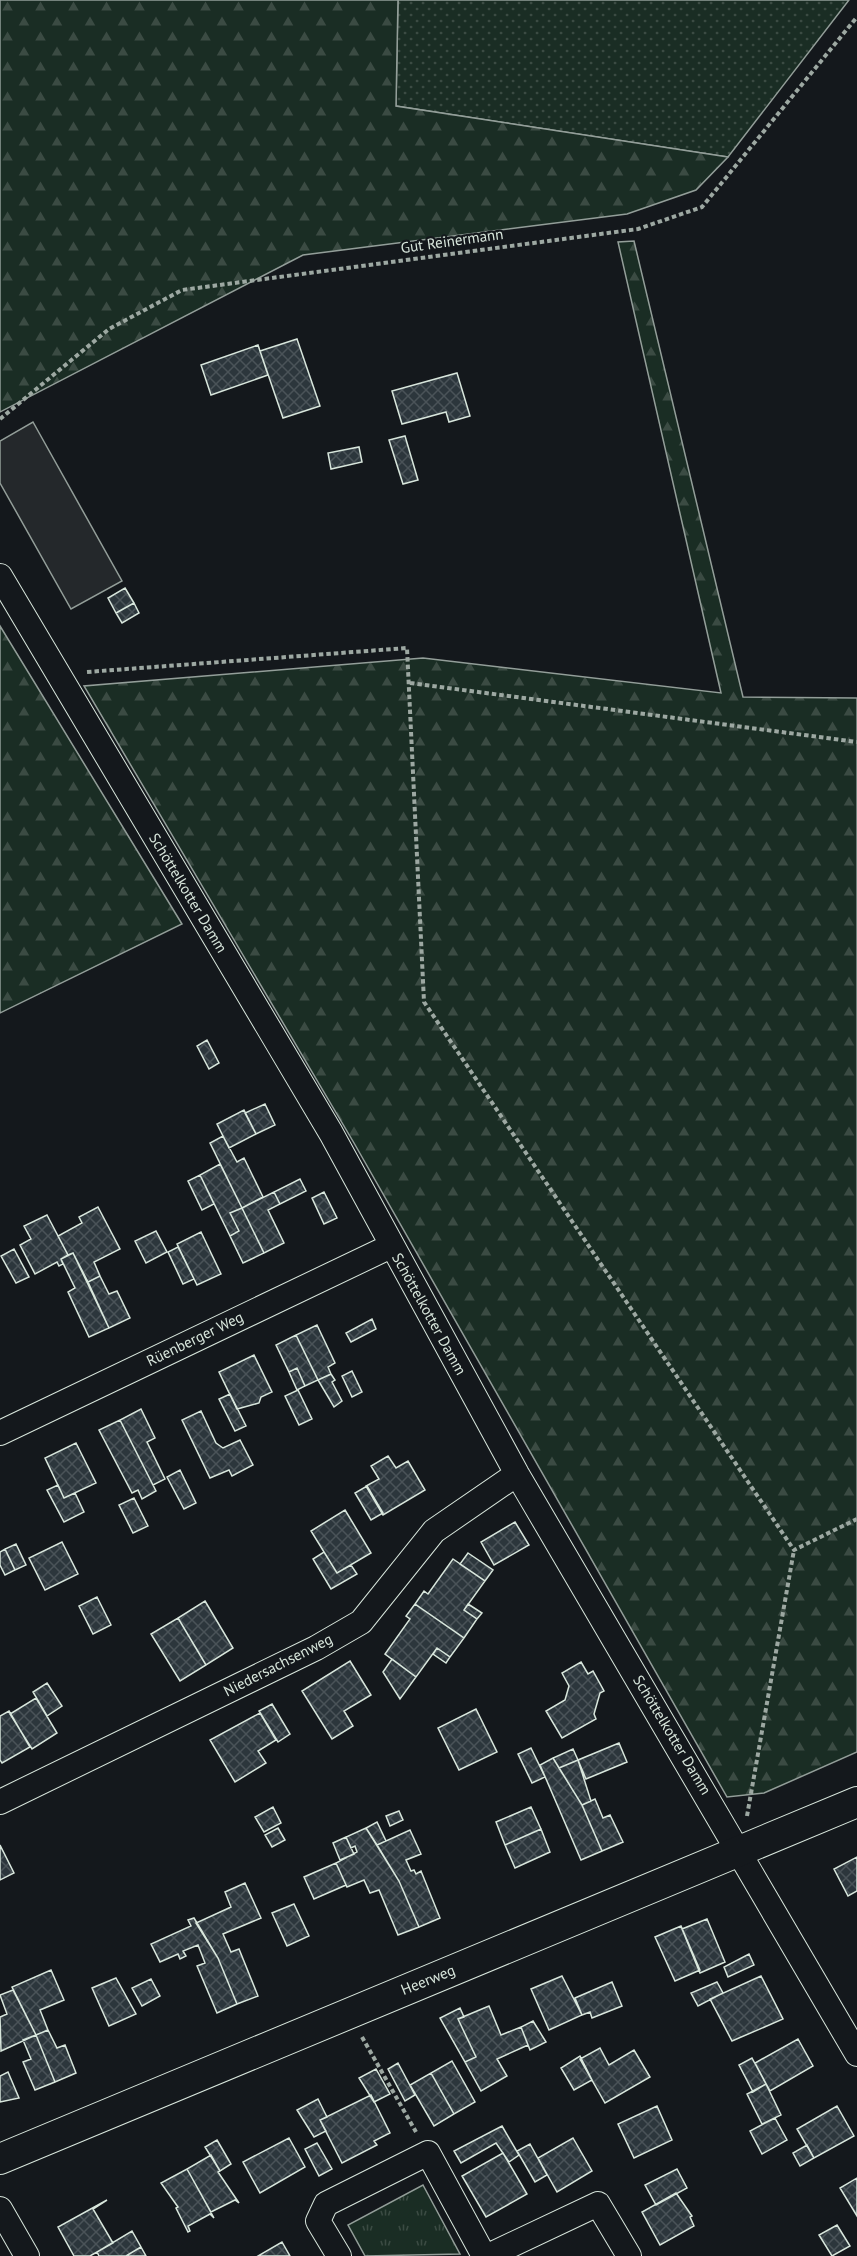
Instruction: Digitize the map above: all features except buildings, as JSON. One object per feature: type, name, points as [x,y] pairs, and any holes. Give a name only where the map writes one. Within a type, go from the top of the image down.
[{"type":"street","name":"Schöttelkotter Damm","points":[[0,576],[331,1133],[518,1474],[857,2054]]},
{"type":"street","name":"Rüenberger Weg","points":[[0,1433],[391,1246]]},
{"type":"street","name":"Niedersachsenweg","points":[[0,1802],[316,1648],[360,1622],[434,1532],[518,1474]]},
{"type":"street","name":"Heerweg","points":[[0,2159],[349,2012],[740,1853],[857,1802]]},
{"type":"street","points":[[339,2256],[318,2221],[326,2204],[428,2153],[486,2256],[598,2204],[629,2256]]},
{"type":"street","points":[[0,2209],[27,2256]]},
{"type":"path","name":"Gut Reinermann","points":[[0,419],[109,329],[182,290],[638,229],[702,207],[857,17]]},
{"type":"path","points":[[58,674],[407,648],[424,1002],[794,1550],[740,1853]]},
{"type":"path","points":[[410,683],[857,742]]},
{"type":"path","points":[[794,1550],[857,1519]]},
{"type":"path","points":[[349,2012],[428,2153]]},
{"type":"green space","points":[[0,0],[398,0],[396,106],[728,157],[696,190],[627,214],[303,255],[0,412]]},
{"type":"green space","points":[[398,0],[849,0],[728,157],[396,106]]},
{"type":"green space","points":[[634,241],[743,697],[857,698],[857,1752],[764,1793],[727,1797],[354,1143],[84,686],[423,658],[721,693],[618,242]]},
{"type":"green space","points":[[0,626],[182,924],[0,1013]]},
{"type":"green space","points":[[423,2185],[460,2254],[365,2256],[348,2225]]},
{"type":"shaded area","points":[[33,422],[122,581],[71,609],[0,483],[0,441]]}]
